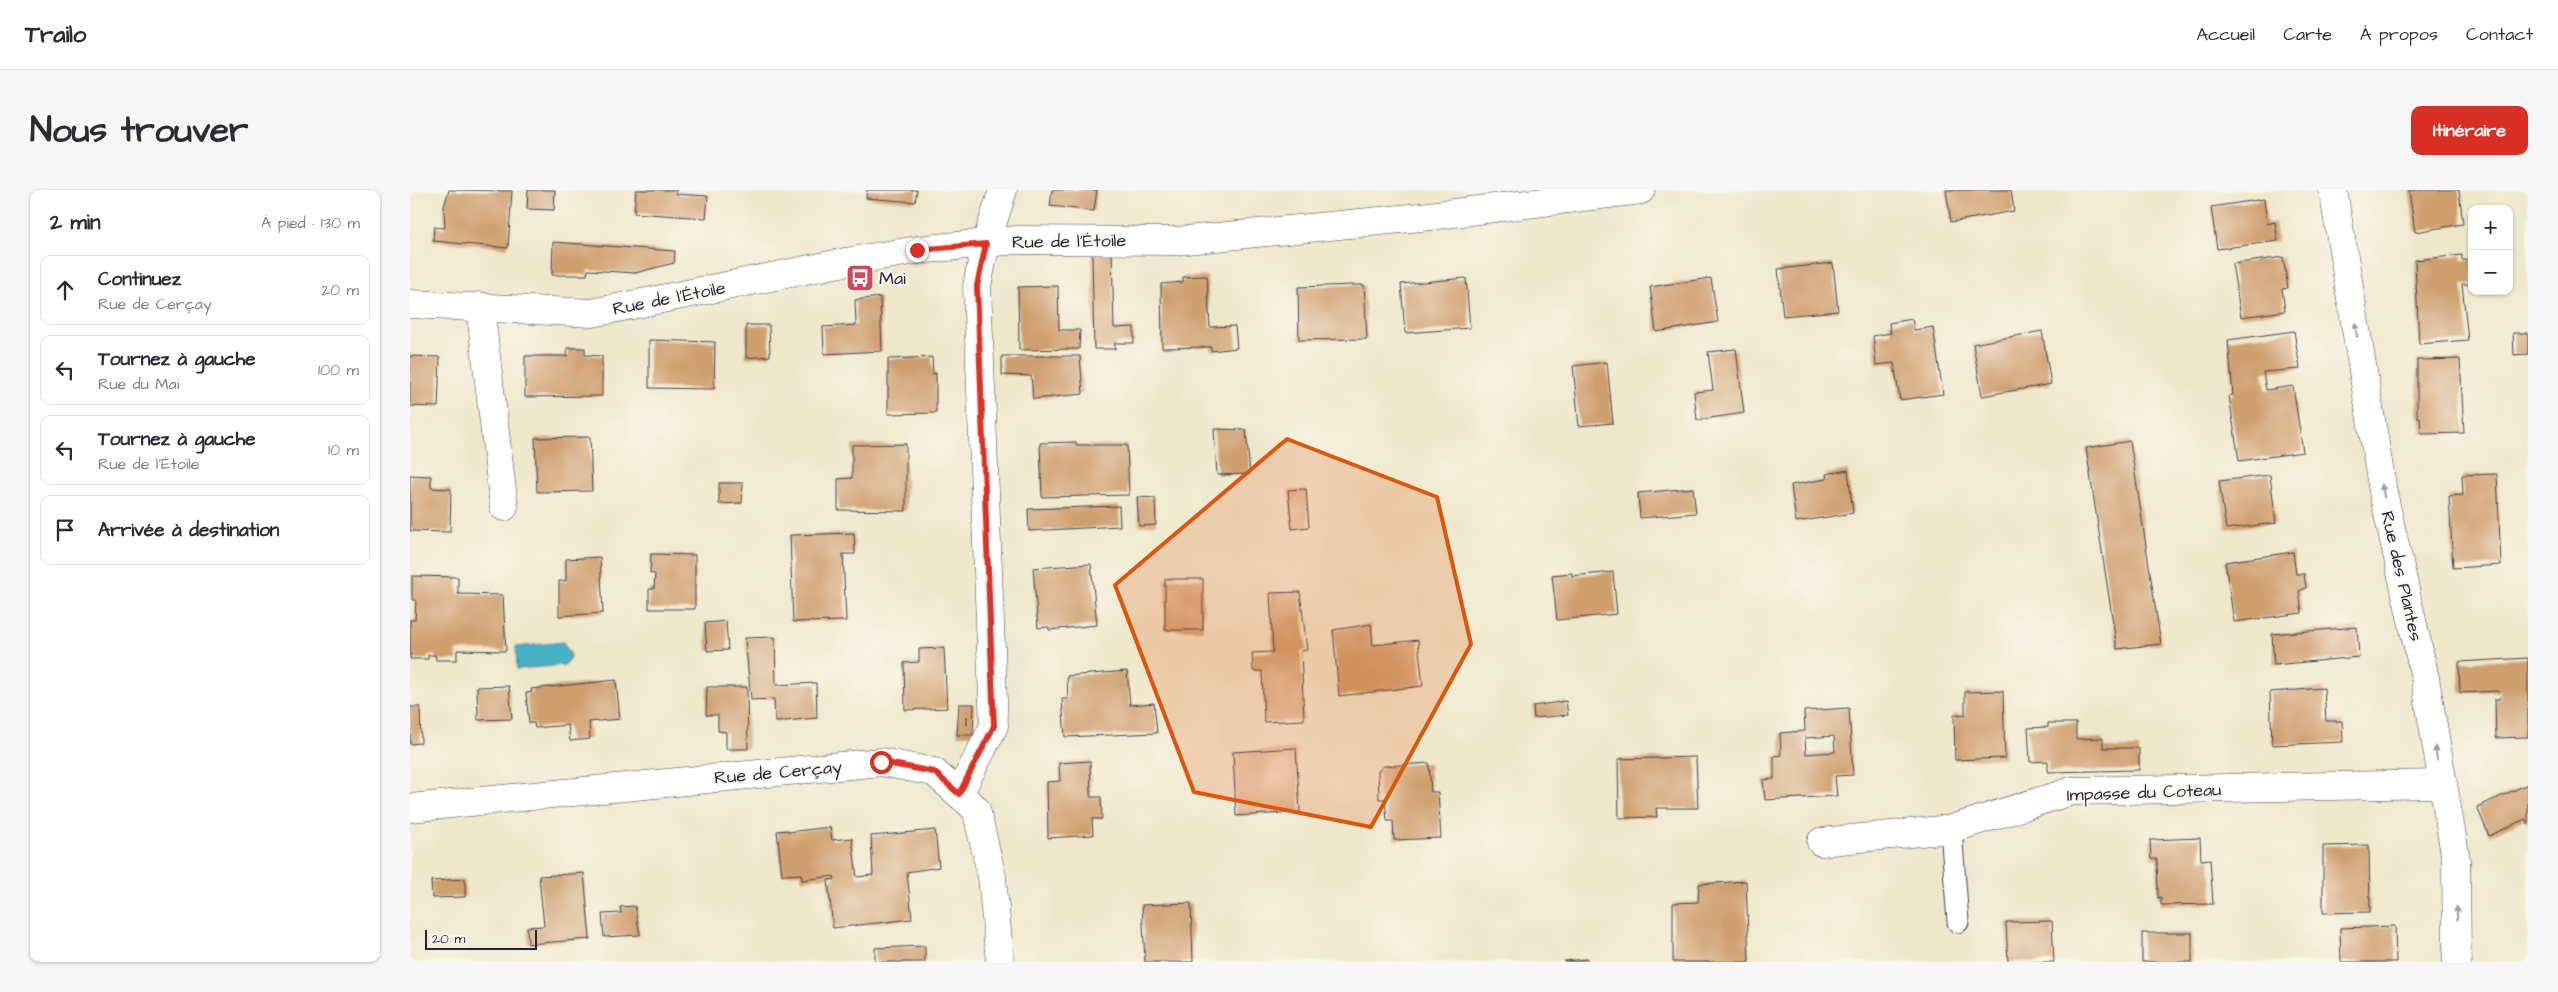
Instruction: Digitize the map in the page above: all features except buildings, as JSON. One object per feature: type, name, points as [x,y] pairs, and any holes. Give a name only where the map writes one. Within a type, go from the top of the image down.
[{"type":"street","points":[[959,794],[994,726],[977,286],[986,244],[1003,190]]},
{"type":"street","name":"Rue de l'Étoile","points":[[410,304],[592,313],[845,262],[917,250],[1016,240],[1176,241],[1421,217],[1641,190]]},
{"type":"street","name":"Rue des Plantes","points":[[2333,190],[2383,492],[2425,678],[2441,784],[2456,860],[2457,962]]},
{"type":"street","points":[[480,306],[504,507]]},
{"type":"street","name":"Rue de Cerçay","points":[[410,808],[881,762],[934,772],[976,809],[992,877],[1000,962]]},
{"type":"street","name":"Impasse du Coteau","points":[[1822,842],[1950,829],[2072,791],[2441,784]]},
{"type":"lane","points":[[1950,829],[1958,922]]},
{"type":"highlighted area","points":[[1287,439],[1437,497],[1471,644],[1371,827],[1194,792],[1115,585]]},
{"type":"water","points":[[563,642],[571,655],[565,665],[517,669],[516,647]]},
{"type":"place","name":"Mai","points":[[860,278]]},
{"type":"route","points":[[881,762],[934,772],[959,794],[994,726],[977,286],[986,244],[917,250]]}]
